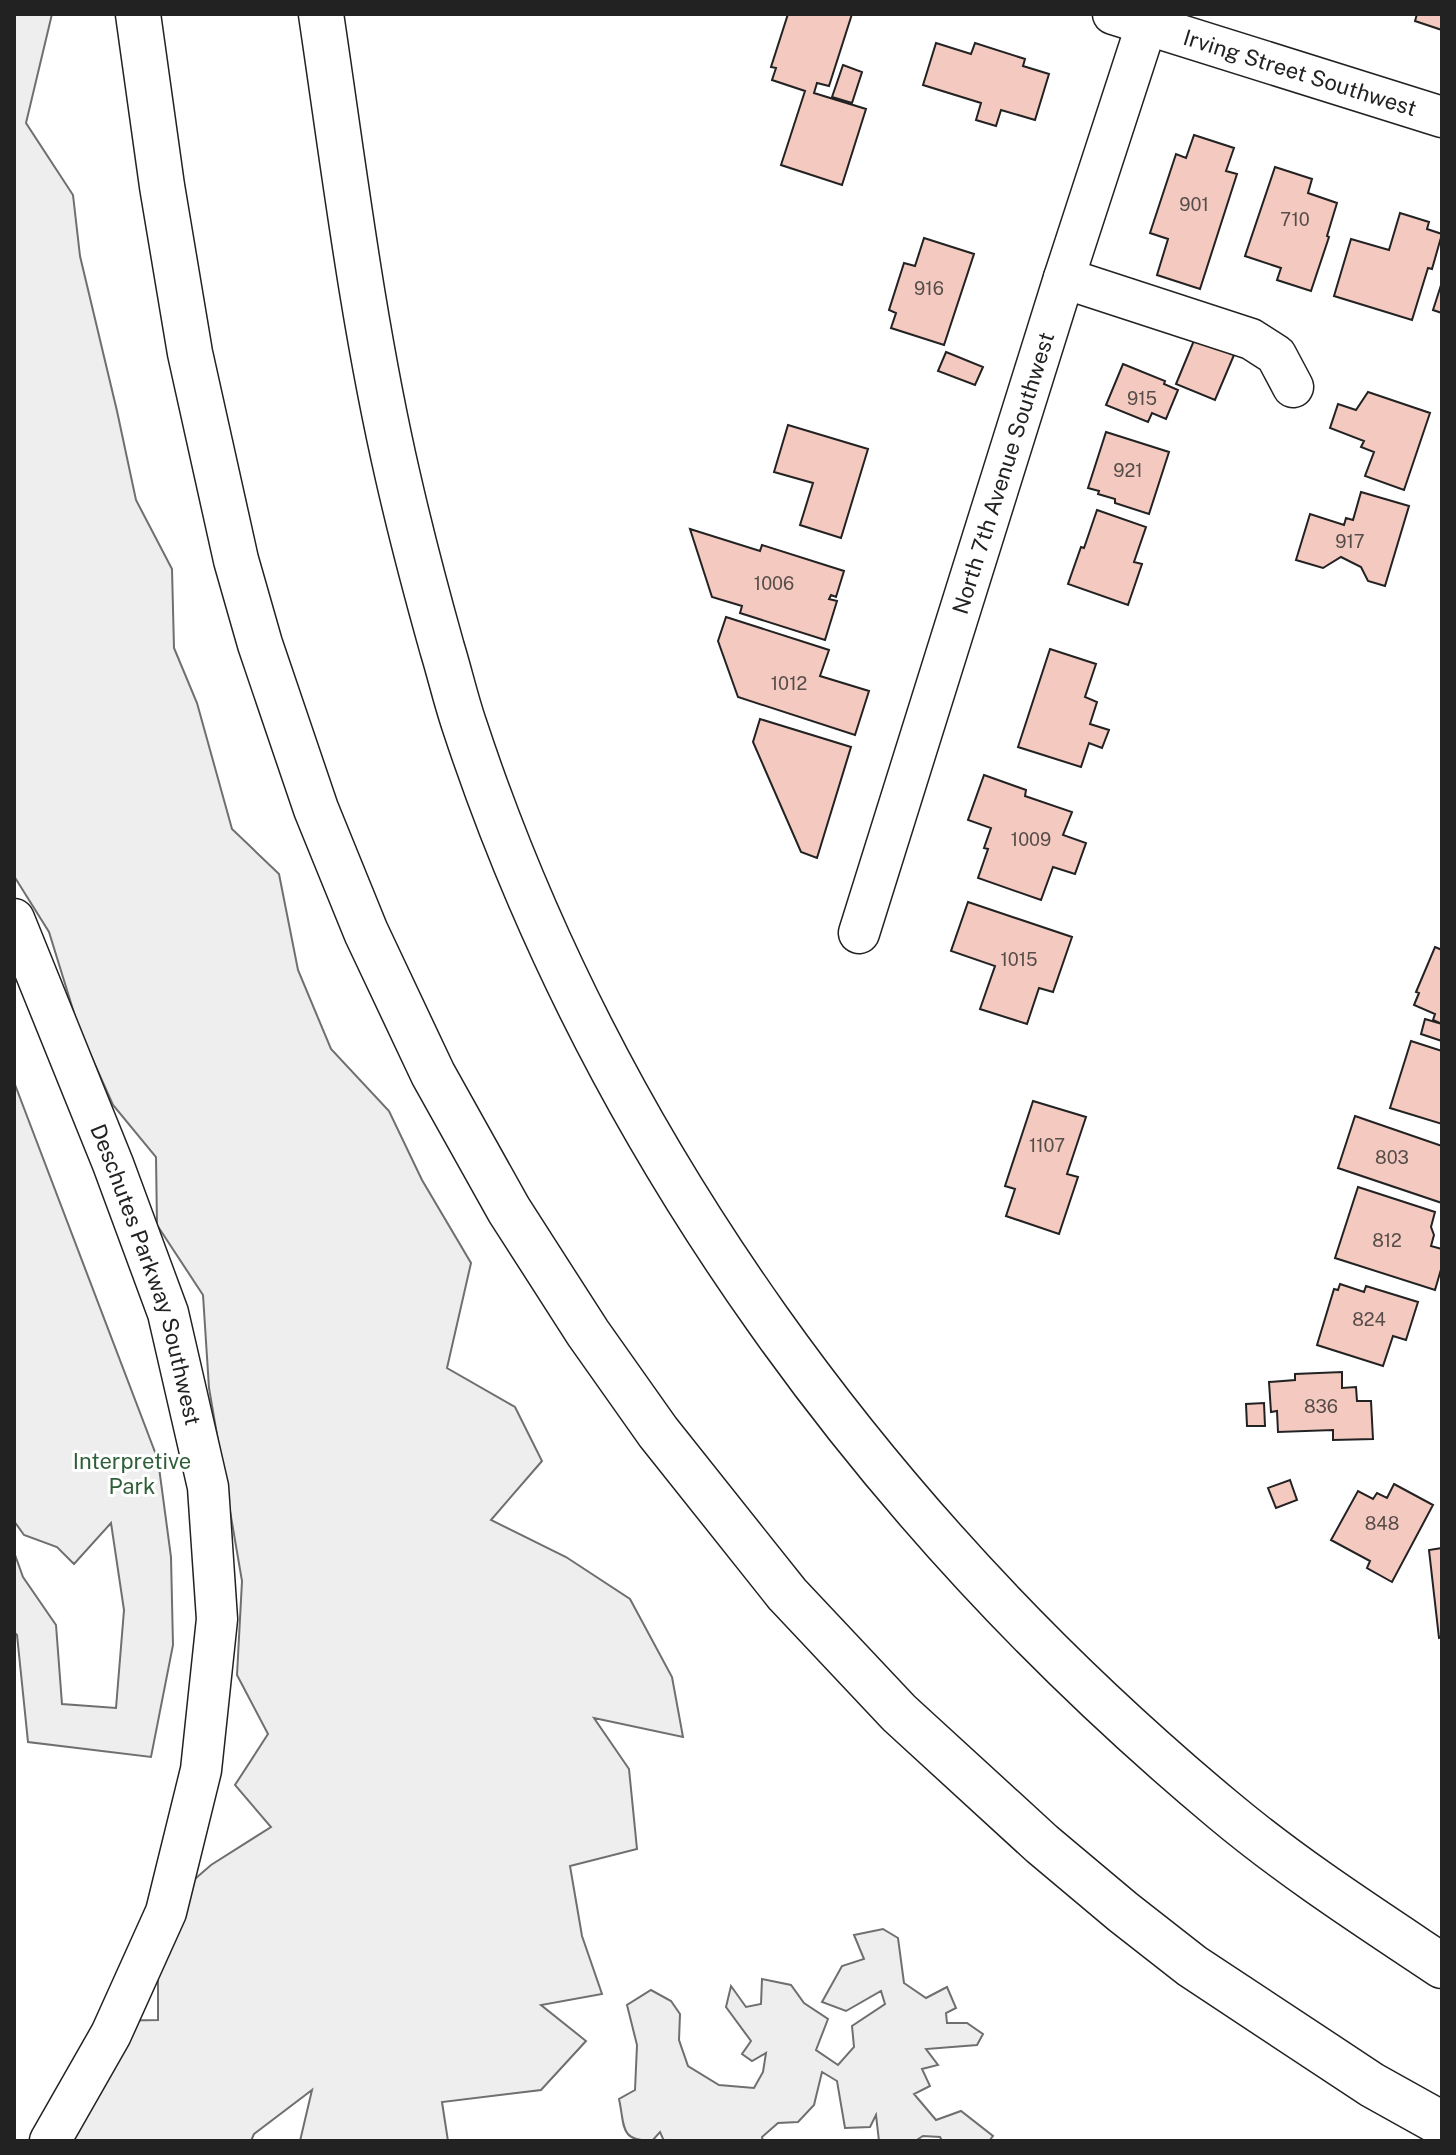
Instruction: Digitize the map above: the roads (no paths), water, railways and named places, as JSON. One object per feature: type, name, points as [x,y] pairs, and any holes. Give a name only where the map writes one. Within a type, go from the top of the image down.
[{"type":"highway","points":[[138,14],[190,353],[236,560],[260,644],[316,809],[366,932],[433,1074],[509,1210],[588,1333],[658,1432],[787,1594],[899,1713],[1042,1844],[1192,1966],[1372,2085],[1442,2124]]},
{"type":"highway","points":[[321,14],[363,294],[397,475],[428,599],[464,724],[508,846],[560,966],[620,1083],[687,1199],[770,1323],[841,1420],[919,1513],[1022,1626],[1121,1722],[1226,1813],[1337,1897],[1442,1966]]},
{"type":"street","name":"Irving Street Southwest","points":[[1137,18],[1442,117]]},
{"type":"street","name":"North 7th Avenue Southwest","points":[[859,933],[1064,278],[1137,18]]},
{"type":"street","points":[[1064,278],[1251,339],[1276,355],[1293,387]]},
{"type":"street","name":"Deschutes Parkway Southwest","points":[[14,919],[113,1164],[168,1313],[208,1487],[217,1619],[201,1770],[166,1912],[111,2034],[50,2141]]},
{"type":"park label","name":"Interpretive Park","points":[[132,1474]]}]
